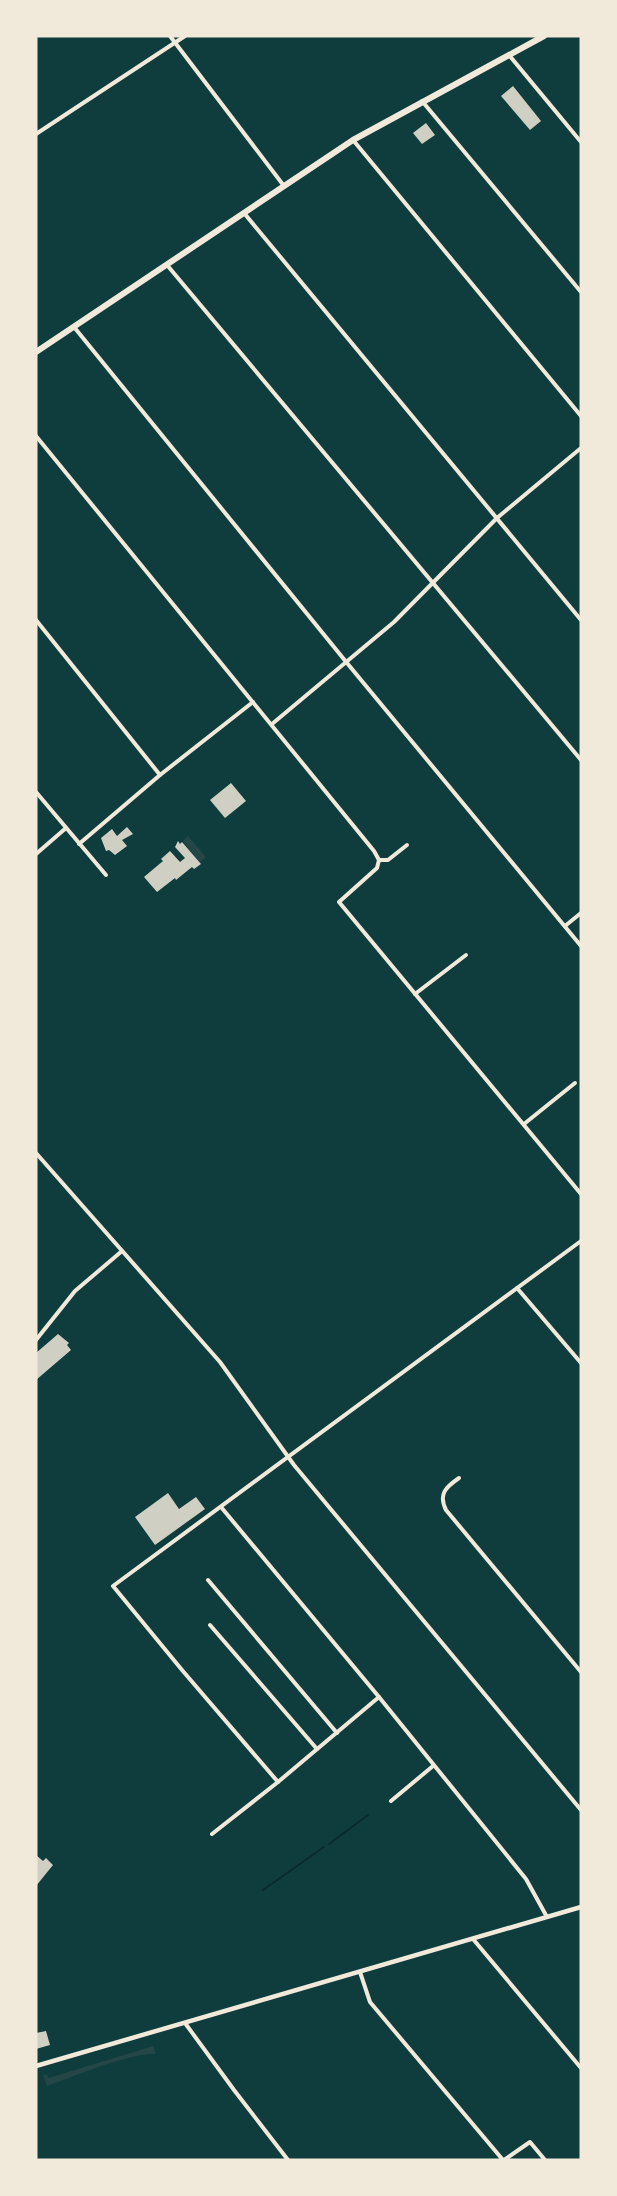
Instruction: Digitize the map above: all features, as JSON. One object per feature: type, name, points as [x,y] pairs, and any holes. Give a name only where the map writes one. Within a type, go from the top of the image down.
[{"type":"main road","points":[[36,352],[353,140],[544,36]]},
{"type":"street","points":[[170,36],[284,186]]},
{"type":"street","points":[[36,134],[185,36]]},
{"type":"street","points":[[508,55],[581,142]]},
{"type":"street","points":[[422,101],[581,292]]},
{"type":"street","points":[[353,140],[581,416]]},
{"type":"street","points":[[243,213],[581,620]]},
{"type":"street","points":[[166,265],[581,760]]},
{"type":"street","points":[[74,327],[581,946]]},
{"type":"street","points":[[37,439],[374,851],[379,860],[377,868],[339,902],[581,1194]]},
{"type":"street","points":[[272,724],[394,622],[497,518],[581,448]]},
{"type":"street","points":[[36,620],[160,775]]},
{"type":"street","points":[[79,844],[160,775],[253,702]]},
{"type":"street","points":[[36,792],[106,875]]},
{"type":"street","points":[[36,854],[66,828]]},
{"type":"street","points":[[379,860],[388,860],[407,845]]},
{"type":"street","points":[[565,926],[581,913]]},
{"type":"street","points":[[415,994],[466,955]]},
{"type":"street","points":[[524,1124],[575,1083]]},
{"type":"street","points":[[36,1153],[220,1362],[287,1456],[581,1810]]},
{"type":"street","points":[[278,1782],[113,1586],[581,1241]]},
{"type":"street","points":[[36,1340],[75,1291],[122,1251]]},
{"type":"street","points":[[517,1288],[581,1364]]},
{"type":"street","points":[[459,1478],[442,1495],[446,1510],[581,1672]]},
{"type":"street","points":[[221,1507],[526,1879],[547,1917]]},
{"type":"street","points":[[208,1580],[337,1733]]},
{"type":"street","points":[[210,1625],[317,1749]]},
{"type":"street","points":[[212,1834],[379,1697]]},
{"type":"street","points":[[391,1801],[433,1766]]},
{"type":"street","points":[[36,2067],[581,1907]]},
{"type":"street","points":[[472,1939],[581,2068]]},
{"type":"street","points":[[360,1972],[370,2002],[504,2160],[530,2142],[545,2160]]},
{"type":"street","points":[[185,2022],[288,2160]]},
{"type":"shaded area","points":[[188,836],[206,857],[200,862],[183,841]]},
{"type":"shaded area","points":[[153,2046],[156,2054],[145,2054],[117,2061],[47,2086],[43,2075],[46,2074],[49,2078]]},
{"type":"building","points":[[513,86],[541,121],[530,130],[501,96]]},
{"type":"building","points":[[426,123],[435,135],[422,144],[413,133]]},
{"type":"building","points":[[231,783],[246,801],[225,818],[210,800]]},
{"type":"building","points":[[127,827],[133,834],[122,840],[127,846],[115,855],[109,850],[106,851],[101,838],[112,829],[117,836]]},
{"type":"building","points":[[178,841],[180,844],[182,842],[201,864],[194,869],[192,867],[157,892],[144,877],[163,861],[161,859],[170,851],[180,862],[185,858],[175,847]]},
{"type":"building","points":[[58,1334],[69,1343],[67,1345],[71,1350],[36,1380],[36,1353]]},
{"type":"building","points":[[168,1493],[179,1509],[196,1497],[205,1509],[155,1545],[135,1517]]},
{"type":"building","points":[[36,1855],[43,1861],[46,1858],[53,1865],[36,1886]]},
{"type":"building","points":[[46,2031],[50,2045],[36,2049],[36,2033]]},
{"type":"waterway","points":[[329,1844],[368,1815]]},
{"type":"waterway","points":[[263,1890],[324,1847]]}]
